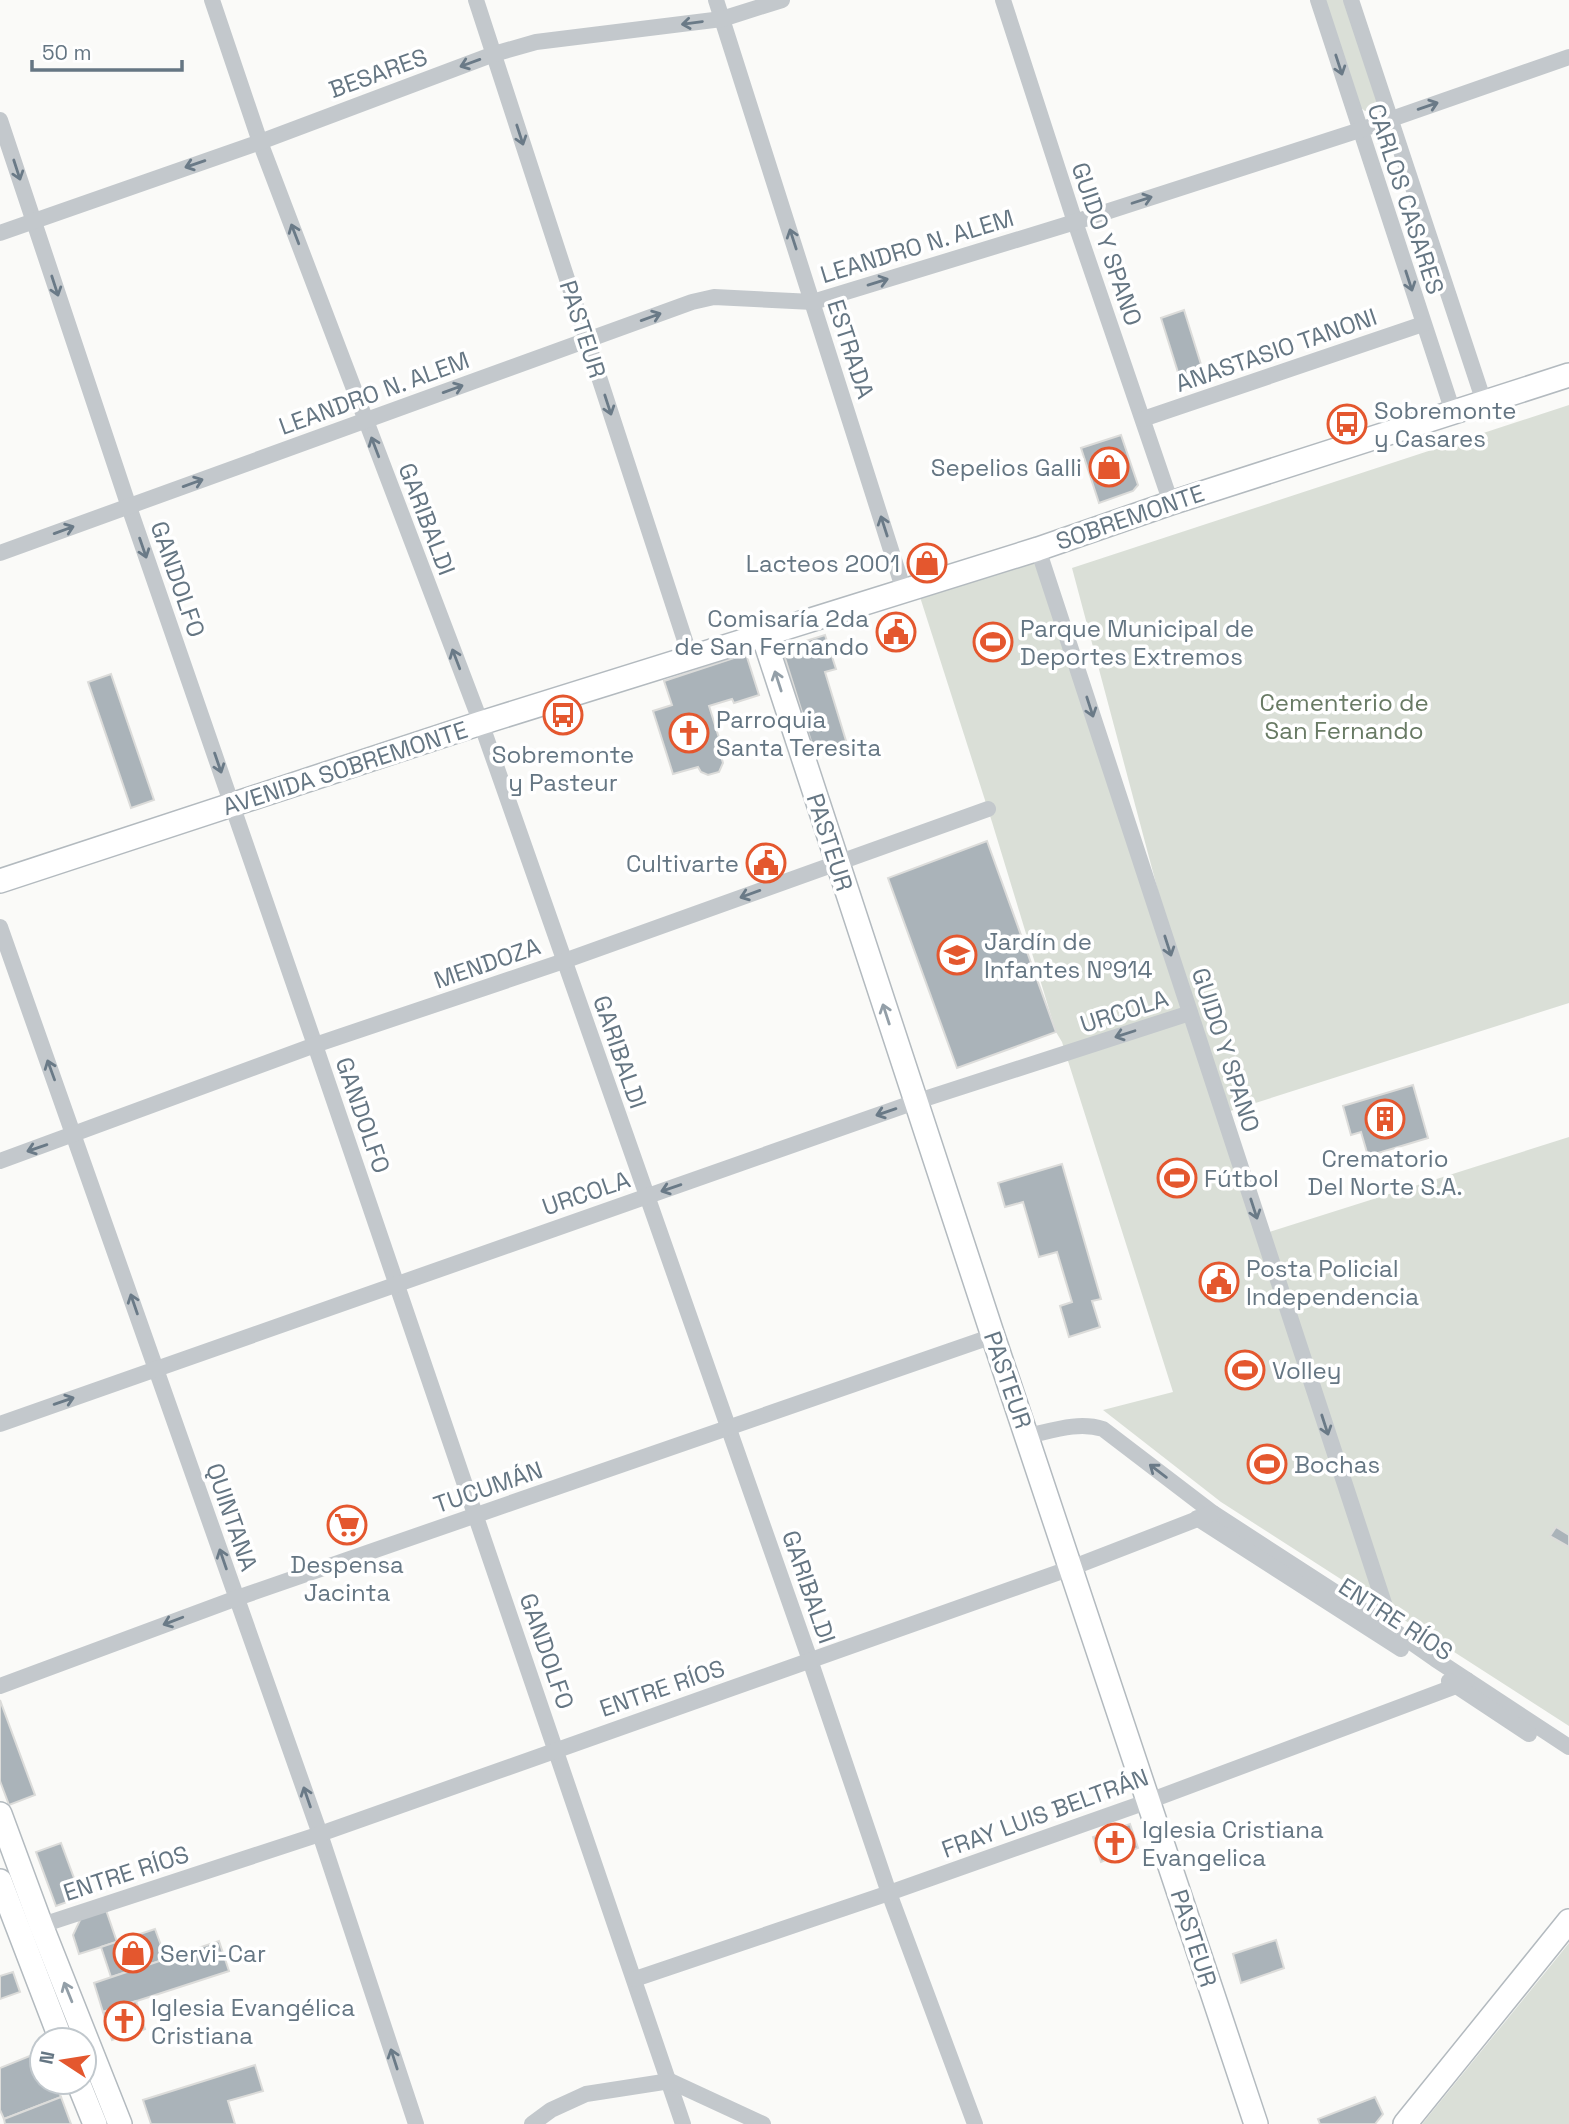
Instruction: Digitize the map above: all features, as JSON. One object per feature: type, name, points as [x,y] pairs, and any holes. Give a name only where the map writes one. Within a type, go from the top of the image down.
[{"type":"main road","name":"SOBREMONTE","points":[[691,659],[1038,549],[1171,503],[1569,375]]},
{"type":"main road","name":"PASTEUR","points":[[763,635],[915,1102],[1256,2124]]},
{"type":"main road","name":"AVENIDA SOBREMONTE","points":[[0,881],[481,723],[691,659]]},
{"type":"main road","points":[[0,1814],[120,2124]]},
{"type":"main road","points":[[0,1881],[56,2026]]},
{"type":"main road","points":[[1405,2124],[1569,1921]]},
{"type":"main road","points":[[83,2096],[94,2124]]},
{"type":"street","name":"GARIBALDI","points":[[212,0],[260,142],[481,723],[810,1660],[889,1893],[975,2124]]},
{"type":"street","name":"PASTEUR","points":[[476,0],[691,659]]},
{"type":"street","name":"ESTRADA","points":[[716,0],[904,591]]},
{"type":"street","name":"BESARES","points":[[0,233],[260,142],[494,54],[536,42],[722,19],[782,0]]},
{"type":"street","name":"GUIDO Y SPANO","points":[[1003,0],[1171,503]]},
{"type":"street","name":"CARLOS CASARES","points":[[1318,0],[1453,412]]},
{"type":"street","name":"CARLOS CASARES","points":[[1351,0],[1484,402]]},
{"type":"street","name":"LEANDRO N. ALEM","points":[[0,553],[692,302],[714,297],[813,302],[1075,222],[1360,130],[1569,57]]},
{"type":"street","name":"GANDOLFO","points":[[0,120],[129,507],[684,2124]]},
{"type":"street","name":"ANASTASIO TANONI","points":[[1143,419],[1423,324]]},
{"type":"street","name":"GUIDO Y SPANO","points":[[1038,549],[1398,1646]]},
{"type":"street","name":"MENDOZA","points":[[0,1161],[315,1045],[564,961],[988,810]]},
{"type":"street","name":"QUINTANA","points":[[0,926],[320,1834],[416,2124]]},
{"type":"street","name":"URCOLA","points":[[0,1424],[915,1102],[1190,1013]]},
{"type":"street","name":"TUCUMÁN","points":[[0,1686],[237,1598],[993,1336]]},
{"type":"street","points":[[1027,1436],[1082,1425],[1103,1429],[1205,1515]]},
{"type":"street","name":"ENTRE RÍOS","points":[[1205,1515],[1392,1629],[1569,1760]]},
{"type":"street","name":"ENTRE RÍOS","points":[[19,1933],[320,1834],[1071,1568],[1205,1515]]},
{"type":"street","name":"ENTRE RÍOS","points":[[1205,1515],[1398,1646],[1569,1747]]},
{"type":"street","name":"FRAY LUIS BELTRÁN","points":[[635,1979],[1149,1801],[1462,1683]]},
{"type":"street","points":[[532,2124],[551,2110],[586,2094],[670,2081],[763,2124]]},
{"type":"green space","points":[[1325,0],[1345,0],[1378,102],[1372,111],[1365,111],[1360,107]]},
{"type":"green space","name":"Cementerio de San Fernando","points":[[1569,405],[1569,1003],[1224,1113],[1263,1234],[1569,1137],[1569,1726],[1221,1502],[1103,1410],[1173,1392],[1062,1042],[1056,1032],[920,597],[1041,557],[1186,996],[1072,568]]},
{"type":"green space","points":[[1569,1943],[1569,2124],[1422,2124]]},
{"type":"building","points":[[1184,310],[1204,374],[1181,382],[1161,318]]},
{"type":"building","name":"Sepelios Galli","points":[[1121,435],[1138,485],[1133,491],[1099,503],[1081,448]]},
{"type":"building","points":[[825,635],[836,669],[825,672],[847,744],[815,754],[785,658],[793,645]]},
{"type":"building","name":"Parroquia Santa Teresita","points":[[746,654],[759,695],[734,703],[732,699],[709,706],[724,754],[721,756],[723,763],[719,772],[708,775],[698,767],[673,774],[653,711],[672,705],[664,681]]},
{"type":"building","points":[[111,674],[154,800],[131,808],[88,682]]},
{"type":"building","points":[[987,841],[1056,1032],[957,1068],[888,878]]},
{"type":"building","name":"Crematorio Del Norte S.A.","points":[[1413,1085],[1428,1138],[1368,1156],[1361,1132],[1351,1135],[1343,1106]]},
{"type":"building","points":[[1062,1164],[1101,1299],[1092,1301],[1100,1327],[1069,1337],[1060,1306],[1072,1302],[1057,1252],[1039,1257],[1023,1202],[1005,1207],[998,1183]]},
{"type":"building","name":"Posta Policial Independencia","points":[[1220,1267],[1229,1292],[1218,1297],[1208,1271]]},
{"type":"building","name":"Despensa Jacinta","points":[[351,1515],[357,1530],[343,1536],[337,1520]]},
{"type":"building","points":[[1556,1527],[1569,1535],[1569,1547],[1550,1536]]},
{"type":"building","points":[[0,1700],[35,1795],[9,1805],[0,1781]]},
{"type":"building","name":"Iglesia Cristiana Evangelica","points":[[1130,1824],[1138,1848],[1101,1862],[1093,1837]]},
{"type":"building","points":[[61,1843],[81,1897],[56,1906],[36,1852]]},
{"type":"building","points":[[106,1910],[117,1942],[79,1954],[73,1935],[81,1918]]},
{"type":"building","name":"Servi-Car","points":[[155,1929],[166,1959],[111,1977],[101,1947]]},
{"type":"building","points":[[1276,1940],[1284,1968],[1241,1983],[1233,1954]]},
{"type":"building","points":[[219,1941],[229,1971],[103,2012],[94,1983]]},
{"type":"building","points":[[13,1972],[20,1992],[0,1999],[0,1976]]},
{"type":"building","name":"Iglesia Evangélica Cristiana","points":[[136,2001],[145,2029],[112,2040],[103,2012]]},
{"type":"building","points":[[28,2057],[28,2096],[61,2097],[4,2119],[0,2110],[0,2068]]},
{"type":"building","points":[[255,2065],[263,2091],[228,2101],[235,2124],[151,2124],[143,2100]]},
{"type":"building","points":[[61,2097],[71,2124],[5,2124],[4,2119]]},
{"type":"building","points":[[1375,2097],[1383,2114],[1375,2124],[1320,2124],[1318,2119]]},
{"type":"place","name":"Sobremonte y Casares","points":[[1347,424]]},
{"type":"place","name":"Sepelios Galli","points":[[1109,467]]},
{"type":"place","name":"Lacteos 2001","points":[[927,563]]},
{"type":"place","name":"Comisaría 2da de San Fernando","points":[[896,632]]},
{"type":"place","name":"Parque Municipal de Deportes Extremos","points":[[993,642]]},
{"type":"place","name":"Sobremonte y Pasteur","points":[[563,715]]},
{"type":"place","name":"Parroquia Santa Teresita","points":[[689,733]]},
{"type":"place","name":"Cultivarte","points":[[766,863]]},
{"type":"place","name":"Jardín de Infantes Nº914","points":[[957,955]]},
{"type":"place","name":"Crematorio Del Norte S.A.","points":[[1385,1119]]},
{"type":"place","name":"Fútbol","points":[[1177,1178]]},
{"type":"place","name":"Posta Policial Independencia","points":[[1219,1282]]},
{"type":"place","name":"Volley","points":[[1245,1370]]},
{"type":"place","name":"Bochas","points":[[1267,1464]]},
{"type":"place","name":"Despensa Jacinta","points":[[347,1525]]},
{"type":"place","name":"Iglesia Cristiana Evangelica","points":[[1115,1843]]},
{"type":"place","name":"Servi-Car","points":[[133,1953]]},
{"type":"place","name":"Iglesia Evangélica Cristiana","points":[[124,2021]]}]
